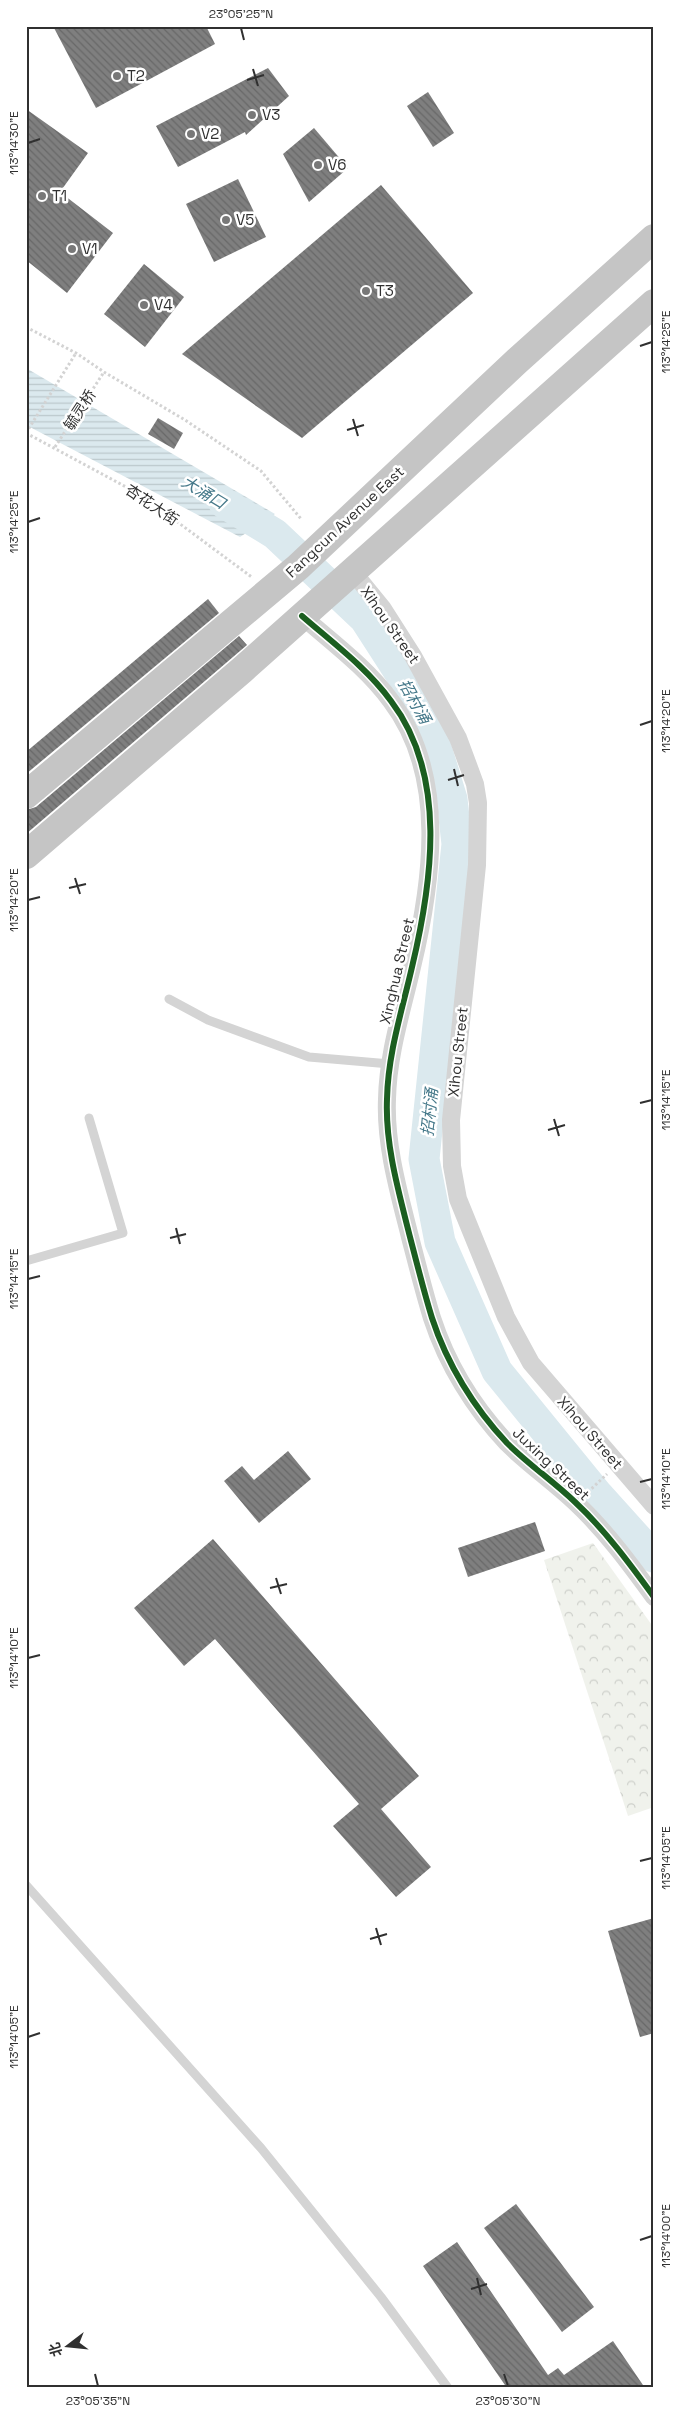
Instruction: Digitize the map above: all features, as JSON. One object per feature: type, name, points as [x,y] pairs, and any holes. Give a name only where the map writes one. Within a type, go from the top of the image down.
[{"type":"highway","name":"Fangcun Avenue East","points":[[26,795],[307,560],[517,361],[654,238]]},
{"type":"highway","points":[[26,855],[302,616],[654,303]]},
{"type":"street","name":"Xihou Street","points":[[339,582],[383,609],[413,656],[458,738],[475,784],[478,803],[477,865],[451,1120],[450,1148],[454,1185],[486,1268],[518,1341],[548,1385],[654,1506]]},
{"type":"street","name":"Xinghua Street","points":[[302,616],[371,677],[393,704],[413,741],[425,782],[429,813],[429,869],[422,920],[390,1064],[386,1102],[388,1131],[400,1198],[433,1322],[454,1369]]},
{"type":"street","name":"Juxing Street","points":[[454,1369],[476,1404],[508,1444],[577,1503],[612,1543],[654,1597]]},
{"type":"lane","points":[[169,999],[208,1020],[309,1057],[390,1064]]},
{"type":"lane","points":[[26,1261],[123,1232],[89,1118]]},
{"type":"lane","points":[[26,1885],[261,2148],[381,2297],[448,2388]]},
{"type":"path","points":[[26,327],[76,353],[104,372],[185,420],[261,471],[302,520]]},
{"type":"path","points":[[26,433],[76,353]]},
{"type":"path","points":[[577,1503],[617,1464]]},
{"type":"green space","points":[[593,1543],[654,1628],[654,1807],[628,1816],[544,1560]]},
{"type":"water","name":"大涌口","points":[[26,368],[275,514],[240,537],[26,425]]},
{"type":"building","name":"T2","points":[[53,26],[206,26],[215,44],[96,108]]},
{"type":"building","points":[[268,68],[289,96],[246,135],[245,132],[178,167],[156,126]]},
{"type":"building","points":[[428,92],[454,133],[433,147],[407,106]]},
{"type":"building","points":[[26,109],[88,153],[60,192],[113,233],[67,293],[26,260]]},
{"type":"building","name":"V6","points":[[314,128],[348,168],[309,202],[283,154]]},
{"type":"building","name":"V5","points":[[238,179],[266,237],[214,262],[186,204]]},
{"type":"building","name":"T3","points":[[381,185],[473,293],[302,438],[182,354]]},
{"type":"building","name":"V4","points":[[144,264],[184,297],[145,347],[104,314]]},
{"type":"building","points":[[158,418],[183,433],[174,449],[148,434]]},
{"type":"building","points":[[208,599],[219,613],[26,774],[26,752]]},
{"type":"building","points":[[239,636],[247,645],[26,834],[26,810],[36,807]]},
{"type":"building","points":[[288,1451],[311,1479],[259,1523],[224,1481],[242,1466],[254,1480]]},
{"type":"building","points":[[535,1522],[545,1551],[468,1577],[458,1548]]},
{"type":"building","points":[[213,1539],[419,1776],[381,1809],[431,1867],[396,1897],[333,1826],[359,1804],[215,1639],[184,1666],[134,1608]]},
{"type":"building","points":[[654,1918],[654,2033],[640,2037],[608,1931]]},
{"type":"building","points":[[516,2204],[594,2307],[562,2332],[484,2228]]},
{"type":"building","points":[[457,2242],[548,2375],[558,2368],[564,2375],[613,2341],[645,2388],[507,2388],[423,2266]]},
{"type":"waterway","name":"招村涌","points":[[224,503],[275,534],[365,619],[425,712],[452,799],[457,844],[424,1159],[440,1242],[497,1371],[598,1495],[654,1557]]},
{"type":"cycle path","points":[[302,616],[360,667],[391,701],[409,731],[421,762],[428,796],[430,831],[425,901],[390,1065],[387,1116],[390,1151],[397,1186],[418,1268],[438,1335],[454,1369],[483,1415],[507,1443],[567,1494],[597,1524],[654,1597]]},
{"type":"place","name":"T2","points":[[117,76]]},
{"type":"place","name":"V3","points":[[252,115]]},
{"type":"place","name":"V2","points":[[191,134]]},
{"type":"place","name":"V6","points":[[318,165]]},
{"type":"place","name":"T1","points":[[42,196]]},
{"type":"place","name":"V5","points":[[226,220]]},
{"type":"place","name":"V1","points":[[72,249]]},
{"type":"place","name":"T3","points":[[366,291]]},
{"type":"place","name":"V4","points":[[144,305]]}]
